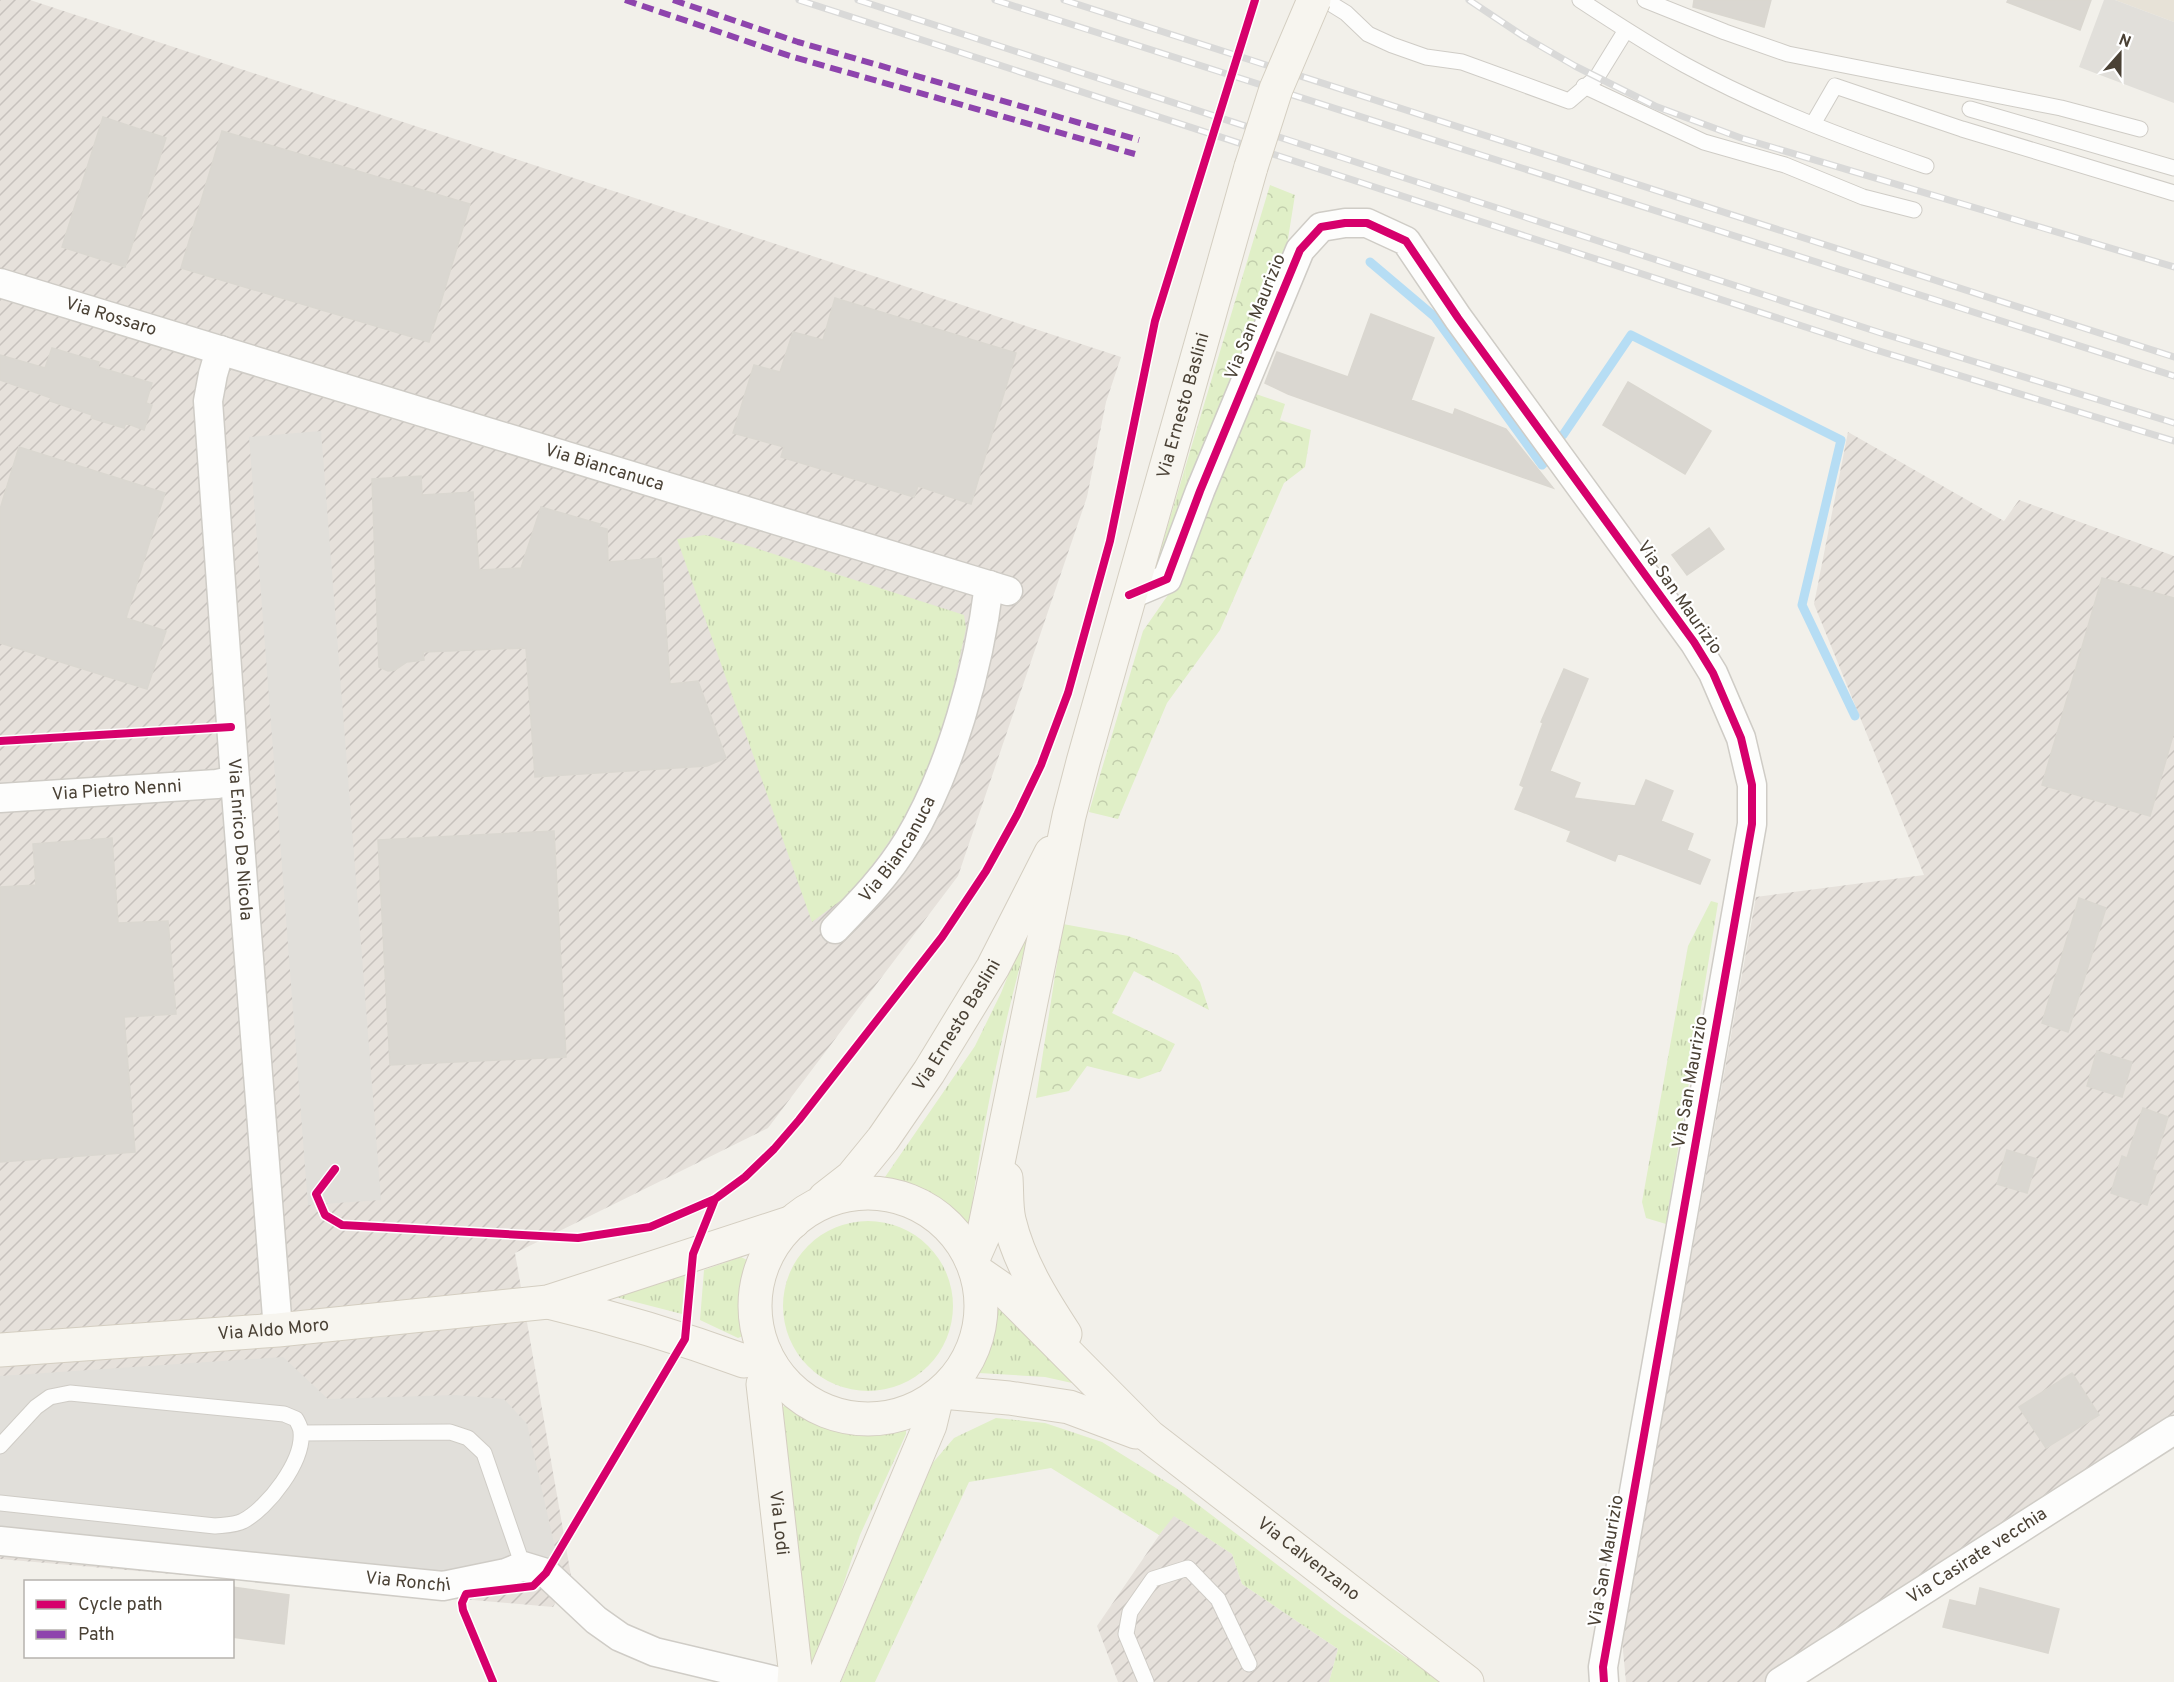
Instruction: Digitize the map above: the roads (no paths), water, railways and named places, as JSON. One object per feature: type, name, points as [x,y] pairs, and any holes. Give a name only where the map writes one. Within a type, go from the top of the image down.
[{"type":"main road","name":"Via Ernesto Baslini","points":[[974,1266],[1004,1141],[1070,816],[1129,596],[1251,166],[1276,89],[1314,0]]},
{"type":"main road","name":"Via Ernesto Baslini","points":[[801,1216],[852,1178],[883,1139],[929,1072],[993,967],[1070,816]]},
{"type":"main road","points":[[1004,1141],[1009,1219],[1022,1260],[1045,1303],[1102,1391]]},
{"type":"main road","name":"Via Aldo Moro","points":[[0,1350],[278,1330],[548,1302],[801,1216],[827,1201],[864,1193],[884,1194],[902,1199],[937,1216],[951,1230],[974,1266]]},
{"type":"main road","points":[[801,1216],[770,1249],[757,1283],[755,1318],[768,1359],[794,1392],[816,1406],[840,1416],[874,1420],[907,1412],[940,1394],[960,1372],[973,1349],[980,1323],[981,1297],[974,1266]]},
{"type":"main road","name":"Via Calvenzano","points":[[974,1266],[1005,1292],[1149,1436],[1467,1682]]},
{"type":"main road","name":"Via Aldo Moro","points":[[548,1302],[607,1316],[685,1339],[744,1361],[768,1359]]},
{"type":"main road","name":"Via Lodi","points":[[768,1359],[763,1384],[795,1668],[794,1682]]},
{"type":"main road","points":[[822,1682],[930,1425],[940,1394]]},
{"type":"main road","name":"Via Calvenzano","points":[[940,1394],[1009,1398],[1069,1407],[1149,1436]]},
{"type":"street","name":"Via San Maurizio","points":[[1129,596],[1167,579],[1200,491],[1300,250],[1321,227],[1345,223],[1367,223],[1406,241],[1458,318],[1694,642],[1724,697],[1741,738],[1752,785],[1752,824],[1603,1667],[1604,1682]]},
{"type":"street","name":"Via Rossaro","points":[[0,283],[220,350]]},
{"type":"street","name":"Via Biancanuca","points":[[220,350],[998,588],[984,625],[963,711],[936,785],[908,841],[876,887],[835,929]]},
{"type":"street","name":"Via Enrico De Nicola","points":[[220,350],[208,400],[278,1330]]},
{"type":"street","name":"Via Pietro Nenni","points":[[0,798],[217,784],[235,780]]},
{"type":"street","name":"Via Casirate vecchia","points":[[1780,1682],[2174,1430]]},
{"type":"street","name":"Via Ronchi","points":[[0,1541],[443,1586],[506,1573],[523,1566]]},
{"type":"street","points":[[523,1566],[546,1573],[596,1620],[620,1637],[655,1652],[781,1682]]},
{"type":"lane","points":[[1324,0],[1346,13],[1368,34],[1392,45],[1425,57],[1462,62],[1569,101],[1597,77],[1626,30]]},
{"type":"lane","points":[[1580,0],[1626,30],[1720,83],[1852,140],[1926,166]]},
{"type":"lane","points":[[1646,0],[1725,33],[1788,54],[2061,108],[2140,129]]},
{"type":"lane","points":[[1584,86],[1704,142],[1785,165],[1863,197],[1914,210]]},
{"type":"lane","points":[[1813,124],[1835,86],[1962,129],[2174,193]]},
{"type":"lane","points":[[1984,93],[1975,110],[2174,168]]},
{"type":"lane","points":[[0,1446],[36,1407],[50,1397],[70,1393],[284,1414],[296,1419],[301,1433],[288,1476],[265,1505],[242,1522],[215,1526],[0,1503]]},
{"type":"lane","points":[[301,1433],[450,1432],[468,1438],[484,1453],[523,1566]]},
{"type":"lane","points":[[1146,1682],[1126,1634],[1130,1612],[1153,1579],[1188,1568],[1218,1599],[1249,1664]]},
{"type":"waterway","points":[[1370,262],[1435,317],[1542,465],[1544,463]]},
{"type":"waterway","points":[[1563,435],[1631,335],[1841,440],[1802,605],[1855,716]]},
{"type":"railway","points":[[799,0],[1876,350],[2174,441]]},
{"type":"railway","points":[[858,0],[1881,333],[2174,423]]},
{"type":"railway","points":[[995,0],[2174,376]]},
{"type":"railway","points":[[1064,0],[2174,357]]},
{"type":"railway","points":[[1469,0],[1523,36],[1575,66],[1655,106],[1741,138],[2174,267]]}]
